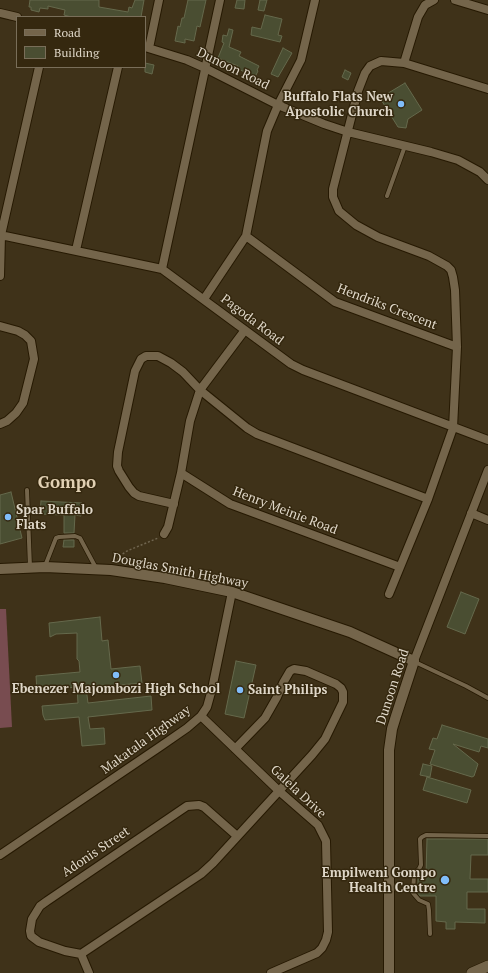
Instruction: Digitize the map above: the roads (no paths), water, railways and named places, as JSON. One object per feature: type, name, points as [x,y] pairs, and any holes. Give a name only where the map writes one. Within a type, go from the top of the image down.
[{"type":"main road","points":[[472,973],[488,966]]},
{"type":"street","points":[[147,47],[159,0]]},
{"type":"street","points":[[162,269],[204,68],[220,0]]},
{"type":"street","points":[[204,299],[246,236],[267,131],[278,105],[302,60],[315,0]]},
{"type":"street","points":[[404,63],[418,17],[425,5],[434,0]]},
{"type":"street","points":[[455,0],[488,10]]},
{"type":"street","points":[[0,14],[16,17]]},
{"type":"street","name":"Dunoon Road","points":[[147,47],[187,60],[278,105],[324,124],[348,132],[458,160],[480,172],[488,180]]},
{"type":"street","points":[[389,594],[428,500],[453,428],[457,347],[455,290],[451,270],[441,261],[385,240],[362,228],[339,211],[333,197],[333,189],[360,86],[365,73],[370,66],[381,61],[404,63],[488,89]]},
{"type":"street","points":[[0,276],[1,235],[39,68]]},
{"type":"street","points":[[76,250],[118,68]]},
{"type":"street","name":"Pagoda Road","points":[[1,235],[162,269],[291,364],[453,428],[488,440]]},
{"type":"street","name":"Hendriks Crescent","points":[[246,236],[335,302],[457,347]]},
{"type":"street","points":[[0,326],[18,331],[25,335],[31,341],[34,359],[23,403],[8,421],[0,424]]},
{"type":"street","points":[[164,534],[168,527],[174,504],[190,421],[200,390],[245,330]]},
{"type":"street","points":[[174,504],[139,496],[134,493],[117,466],[118,452],[137,364],[146,356],[152,355],[164,358],[183,372],[200,390],[247,428],[257,434],[428,500]]},
{"type":"street","name":"Dunoon Road","points":[[389,973],[390,740],[396,716],[414,661],[488,470]]},
{"type":"street","name":"Henry Meinie Road","points":[[181,472],[230,504],[400,567]]},
{"type":"street","points":[[470,514],[488,520]]},
{"type":"street","name":"Douglas Smith Highway","points":[[0,569],[30,567],[96,568],[165,578],[232,592],[350,632],[414,661]]},
{"type":"street","name":"Makatala Highway","points":[[0,855],[161,746],[201,716],[207,707],[212,689],[232,592]]},
{"type":"street","points":[[89,973],[81,954],[201,874],[279,791],[325,739],[343,702],[343,692],[341,688],[336,684],[306,671],[294,669],[290,671],[265,718],[235,749]]},
{"type":"street","name":"Galela Drive","points":[[201,716],[279,791],[318,825],[326,841],[328,932],[326,940],[322,948],[317,953],[271,973]]},
{"type":"street","name":"Adonis Street","points":[[81,954],[65,952],[39,942],[31,936],[30,931],[32,919],[40,906],[47,900],[187,806],[199,805],[204,807],[237,836]]},
{"type":"lane","points":[[387,196],[404,146]]},
{"type":"lane","points":[[27,490],[30,567]]},
{"type":"lane","points":[[45,567],[56,538],[75,536],[80,538],[96,568]]},
{"type":"lane","points":[[414,661],[488,698]]},
{"type":"lane","points":[[389,874],[414,874],[420,869],[420,839],[426,835],[488,836]]},
{"type":"lane","points":[[414,874],[414,893],[419,900],[428,904],[430,934]]},
{"type":"place","name":"Buffalo Flats New Apostolic Church","points":[[401,104]]},
{"type":"place","name":"Spar Buffalo Flats","points":[[8,517]]},
{"type":"place","name":"Ebenezer Majombozi High School","points":[[116,675]]},
{"type":"place","name":"Saint Philips","points":[[240,690]]},
{"type":"place","name":"Empilweni Gompo Health Centre","points":[[445,880]]},
{"type":"district","name":"Gompo","points":[[67,483]]}]
